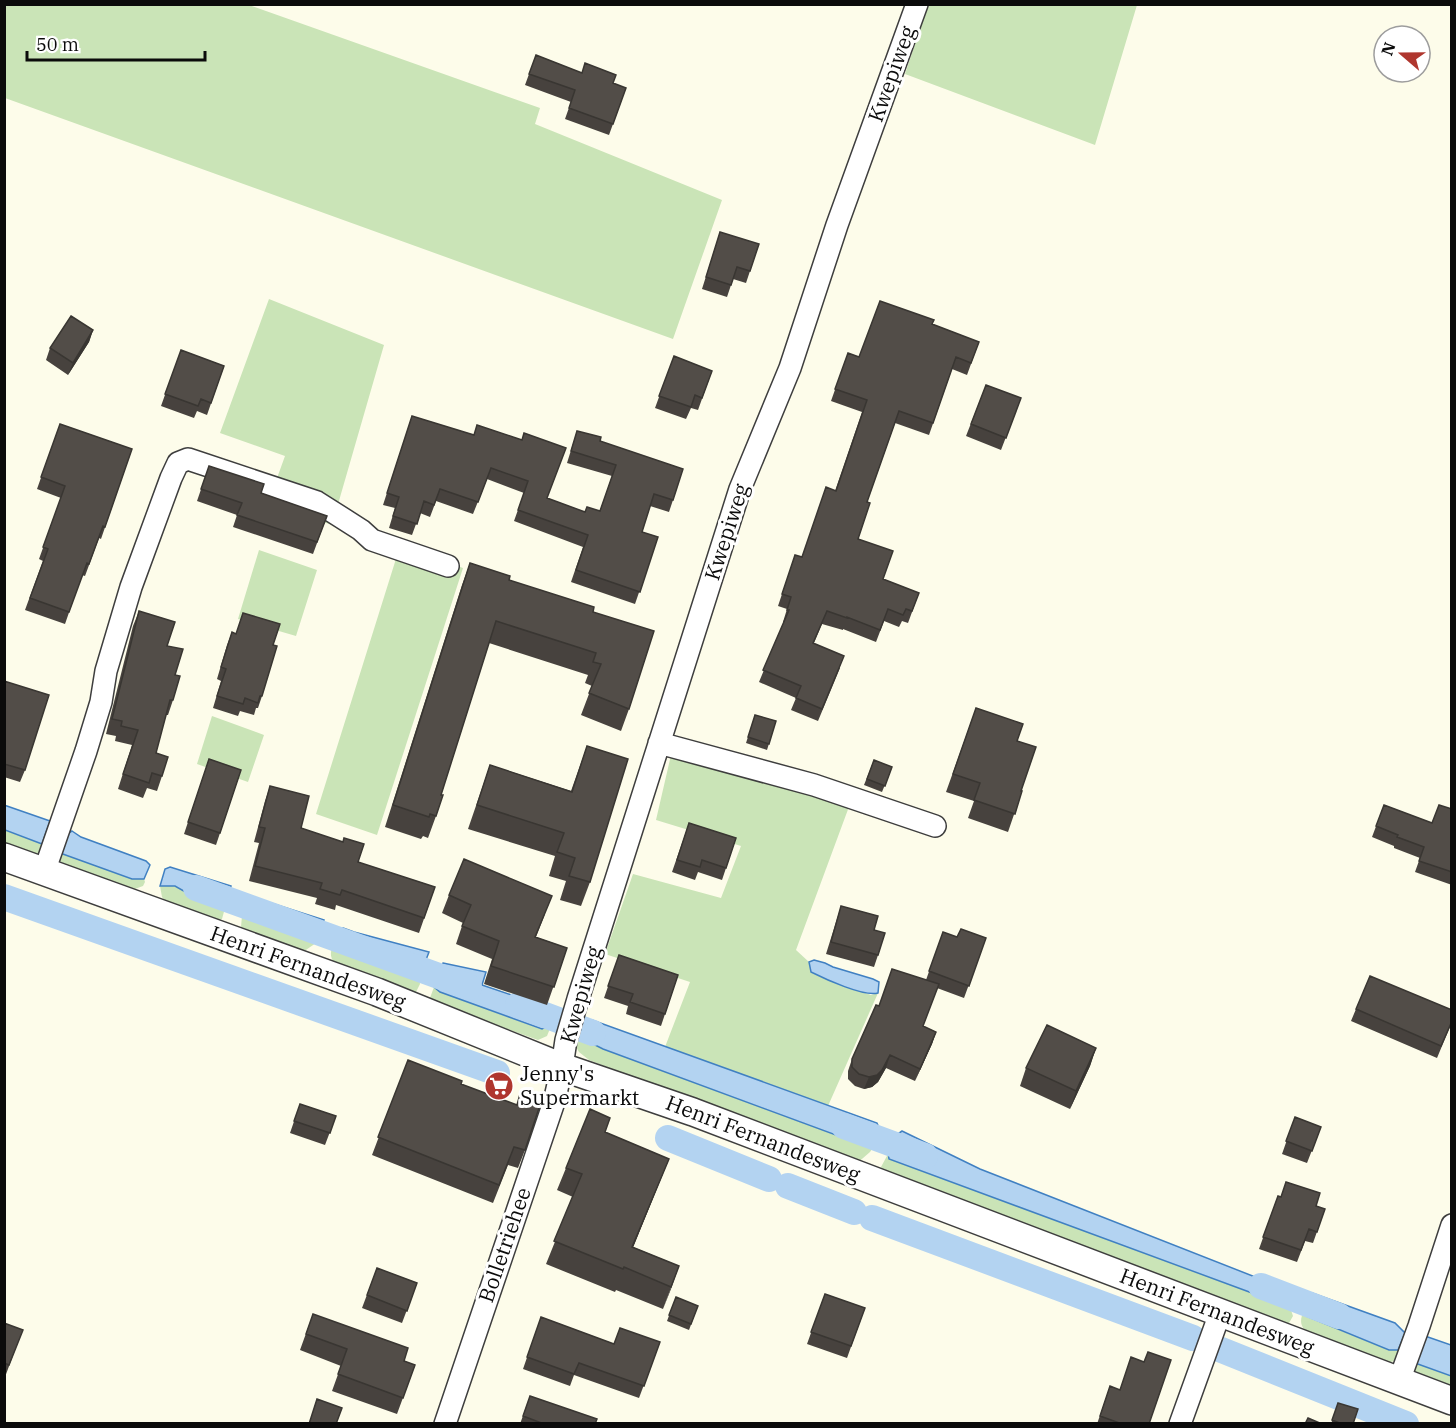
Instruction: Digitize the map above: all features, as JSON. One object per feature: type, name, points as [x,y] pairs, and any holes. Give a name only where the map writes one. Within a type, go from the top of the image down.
[{"type":"street","name":"Kwepiweg","points":[[562,1066],[566,1040],[578,999],[740,489],[790,368],[837,225],[917,4]]},
{"type":"street","points":[[44,872],[101,702],[106,671],[131,587],[178,463],[188,459],[316,502],[362,530],[372,540],[448,566]]},
{"type":"street","points":[[658,743],[814,785],[935,826]]},
{"type":"street","name":"Henri Fernandesweg","points":[[4,857],[366,988],[562,1066],[704,1116],[1452,1401]]},
{"type":"street","name":"Bolletriehee","points":[[444,1424],[554,1102],[562,1066]]},
{"type":"street","points":[[1398,1381],[1419,1326],[1452,1225]]},
{"type":"street","points":[[1180,1424],[1220,1313]]},
{"type":"green space","points":[[4,5],[249,5],[540,108],[535,124],[722,200],[673,339],[5,98]]},
{"type":"green space","points":[[928,5],[1137,5],[1095,145],[905,74]]},
{"type":"green space","points":[[269,299],[384,345],[332,525],[268,503],[285,456],[220,433]]},
{"type":"green space","points":[[400,546],[463,568],[377,835],[316,814]]},
{"type":"green space","points":[[259,550],[317,570],[296,636],[238,619]]},
{"type":"green space","points":[[212,716],[264,735],[248,782],[197,764]]},
{"type":"green space","points":[[671,755],[850,804],[796,950],[809,962],[811,972],[871,995],[878,993],[828,1106],[665,1047],[690,982],[605,954],[633,874],[721,898],[741,846],[656,820]]},
{"type":"green space","points":[[4,830],[42,844],[42,849],[39,854],[32,856],[5,847]]},
{"type":"green space","points":[[60,853],[132,879],[144,879],[145,882],[143,886],[132,890],[66,866],[60,861]]},
{"type":"green space","points":[[160,886],[175,886],[203,902],[225,908],[222,919],[209,922],[169,906],[162,897]]},
{"type":"green space","points":[[246,914],[316,943],[300,954],[244,933],[241,927],[242,916]]},
{"type":"green space","points":[[333,945],[419,978],[420,984],[416,992],[409,994],[337,967],[331,957]]},
{"type":"green space","points":[[434,987],[440,992],[541,1029],[551,1026],[547,1036],[538,1040],[437,1004],[430,998]]},
{"type":"green space","points":[[579,1037],[603,1049],[871,1148],[874,1146],[855,1165],[589,1060],[579,1052],[575,1045]]},
{"type":"green space","points":[[888,1154],[889,1159],[1290,1307],[1293,1316],[1289,1323],[1282,1326],[884,1172],[881,1167]]},
{"type":"green space","points":[[1304,1309],[1307,1317],[1389,1350],[1398,1350],[1399,1354],[1394,1361],[1385,1364],[1308,1334],[1301,1322]]},
{"type":"green space","points":[[1415,1363],[1451,1376],[1451,1392],[1419,1379],[1414,1372]]},
{"type":"water","points":[[4,805],[50,821],[42,844],[5,830]]},
{"type":"water","points":[[72,831],[81,837],[146,861],[150,865],[144,879],[132,879],[60,853],[67,834]]},
{"type":"water","points":[[170,867],[231,886],[225,908],[203,902],[175,886],[160,886],[165,869]]},
{"type":"water","points":[[246,895],[324,920],[316,943],[246,914],[242,916],[239,913]]},
{"type":"water","points":[[343,928],[429,952],[419,978],[334,948],[338,930]]},
{"type":"water","points":[[814,960],[879,982],[878,993],[854,990],[811,972],[809,962]]},
{"type":"water","points":[[443,963],[486,972],[482,985],[553,1009],[546,1027],[542,1029],[440,992],[434,987]]},
{"type":"water","points":[[585,1020],[592,1020],[877,1123],[880,1130],[874,1146],[871,1148],[603,1049],[579,1037]]},
{"type":"water","points":[[902,1131],[980,1169],[1296,1293],[1290,1307],[889,1159],[892,1143]]},
{"type":"water","points":[[1312,1293],[1395,1323],[1405,1333],[1398,1350],[1389,1350],[1306,1316],[1306,1304]]},
{"type":"water","points":[[1425,1336],[1451,1345],[1451,1376],[1415,1363]]},
{"type":"building","points":[[536,55],[582,73],[585,63],[616,75],[613,83],[626,88],[613,124],[569,108],[575,90],[529,74]]},
{"type":"building","points":[[720,232],[759,244],[750,271],[737,267],[731,285],[706,277]]},
{"type":"building","points":[[880,301],[934,320],[932,324],[979,342],[971,363],[956,357],[933,423],[899,411],[867,502],[870,503],[858,539],[893,551],[883,579],[919,593],[912,611],[906,609],[903,615],[888,609],[880,630],[827,611],[813,643],[844,656],[822,709],[796,698],[801,686],[763,670],[789,610],[787,610],[791,597],[782,594],[795,555],[802,557],[826,487],[836,491],[867,400],[835,389],[848,353],[859,357]]},
{"type":"building","points":[[71,316],[93,330],[73,363],[50,348]]},
{"type":"building","points":[[181,350],[224,366],[211,403],[201,399],[198,406],[165,394]]},
{"type":"building","points":[[674,356],[712,371],[702,398],[695,395],[691,407],[659,396]]},
{"type":"building","points":[[986,385],[1021,398],[1006,438],[971,424]]},
{"type":"building","points":[[412,416],[474,435],[477,425],[522,440],[524,433],[566,448],[547,498],[585,512],[587,507],[600,511],[616,465],[571,451],[577,431],[601,437],[600,441],[683,469],[673,500],[654,494],[642,532],[658,537],[640,592],[576,570],[588,535],[518,510],[528,481],[491,468],[478,502],[440,489],[434,505],[424,501],[417,524],[393,516],[399,497],[387,493]]},
{"type":"building","points":[[60,424],[132,449],[105,527],[103,526],[89,564],[87,563],[69,612],[30,598],[48,549],[43,547],[65,486],[41,477]]},
{"type":"building","points":[[209,466],[264,484],[261,493],[327,516],[317,542],[237,515],[242,503],[201,489]]},
{"type":"building","points":[[470,563],[510,576],[509,580],[594,607],[593,612],[654,631],[629,709],[589,693],[601,664],[593,662],[596,653],[496,621],[436,816],[430,814],[429,817],[393,805]]},
{"type":"building","points":[[139,611],[175,622],[167,646],[183,649],[175,675],[180,676],[173,700],[170,700],[156,753],[168,757],[162,776],[152,773],[149,783],[123,774],[138,730],[121,726],[122,721],[112,719]]},
{"type":"building","points":[[243,613],[280,624],[273,645],[277,646],[258,703],[245,698],[243,704],[217,696],[226,669],[221,667],[232,632],[236,634]]},
{"type":"building","points":[[4,681],[49,695],[25,770],[4,764]]},
{"type":"building","points":[[976,708],[1023,724],[1017,741],[1036,747],[1015,814],[974,800],[980,783],[953,774]]},
{"type":"building","points":[[755,715],[776,721],[769,744],[748,737]]},
{"type":"building","points":[[587,746],[628,759],[590,882],[569,876],[575,858],[557,852],[564,833],[477,805],[490,765],[572,792]]},
{"type":"building","points":[[209,759],[241,770],[220,833],[188,822]]},
{"type":"building","points":[[874,760],[892,767],[885,786],[867,779]]},
{"type":"building","points":[[270,786],[309,796],[301,828],[343,842],[344,838],[364,844],[358,862],[435,887],[424,918],[342,890],[340,895],[320,889],[322,883],[255,866],[265,828],[259,827]]},
{"type":"building","points":[[1384,805],[1432,823],[1439,805],[1452,809],[1452,872],[1419,861],[1424,847],[1376,826]]},
{"type":"building","points":[[689,823],[736,838],[726,868],[702,860],[700,867],[677,860]]},
{"type":"building","points":[[464,859],[552,896],[535,937],[567,948],[554,987],[491,966],[499,941],[462,926],[471,905],[449,895]]},
{"type":"building","points":[[841,906],[878,916],[874,930],[885,933],[878,955],[831,942]]},
{"type":"building","points":[[961,929],[986,938],[969,986],[929,971],[943,932],[957,937]]},
{"type":"building","points":[[619,955],[678,975],[665,1014],[630,1002],[633,994],[608,986]]},
{"type":"building","points":[[892,969],[939,984],[923,1026],[936,1032],[920,1069],[890,1055],[882,1070],[877,1075],[869,1077],[859,1074],[852,1067],[852,1059],[876,1005],[879,1006]]},
{"type":"building","points":[[1370,976],[1452,1010],[1452,1021],[1441,1046],[1356,1009]]},
{"type":"building","points":[[1047,1025],[1096,1048],[1076,1091],[1026,1068]]},
{"type":"building","points":[[408,1060],[462,1081],[461,1084],[517,1105],[520,1094],[541,1102],[525,1150],[514,1147],[499,1185],[378,1137]]},
{"type":"building","points":[[300,1104],[336,1116],[330,1133],[294,1121]]},
{"type":"building","points":[[590,1109],[610,1118],[605,1132],[669,1159],[632,1247],[679,1266],[671,1287],[554,1241],[582,1174],[566,1168]]},
{"type":"building","points":[[1295,1117],[1321,1127],[1312,1151],[1286,1141]]},
{"type":"building","points":[[1286,1182],[1320,1193],[1316,1206],[1325,1209],[1317,1232],[1309,1229],[1301,1250],[1263,1237],[1278,1196],[1281,1197]]},
{"type":"building","points":[[377,1268],[417,1283],[407,1311],[367,1295]]},
{"type":"building","points":[[825,1294],[865,1308],[851,1346],[811,1332]]},
{"type":"building","points":[[676,1297],[698,1306],[691,1324],[669,1315]]},
{"type":"building","points":[[313,1314],[408,1348],[404,1361],[415,1365],[403,1398],[338,1374],[347,1349],[306,1334]]},
{"type":"building","points":[[541,1317],[614,1344],[620,1328],[660,1342],[644,1386],[579,1363],[574,1374],[527,1357]]},
{"type":"building","points":[[4,1323],[23,1330],[9,1365],[4,1363]]},
{"type":"building","points":[[1148,1352],[1171,1360],[1149,1424],[1122,1424],[1100,1416],[1110,1386],[1120,1390],[1131,1357],[1144,1362]]},
{"type":"building","points":[[530,1396],[597,1419],[595,1424],[544,1424],[523,1416]]},
{"type":"building","points":[[317,1399],[342,1408],[336,1424],[309,1424]]},
{"type":"building","points":[[1338,1403],[1358,1409],[1353,1424],[1342,1424],[1332,1420]]},
{"type":"building","points":[[1308,1418],[1322,1424],[1305,1424]]},
{"type":"waterway","points":[[196,888],[469,987]]},
{"type":"waterway","points":[[4,897],[497,1073]]},
{"type":"waterway","points":[[518,1005],[593,1033]]},
{"type":"waterway","points":[[844,1126],[925,1156]]},
{"type":"waterway","points":[[668,1138],[769,1179]]},
{"type":"waterway","points":[[788,1186],[854,1212]]},
{"type":"waterway","points":[[872,1218],[1193,1338]]},
{"type":"waterway","points":[[1261,1286],[1339,1316]]},
{"type":"waterway","points":[[1219,1349],[1406,1424]]},
{"type":"place","name":"Jenny's Supermarkt","points":[[499,1086]]}]
